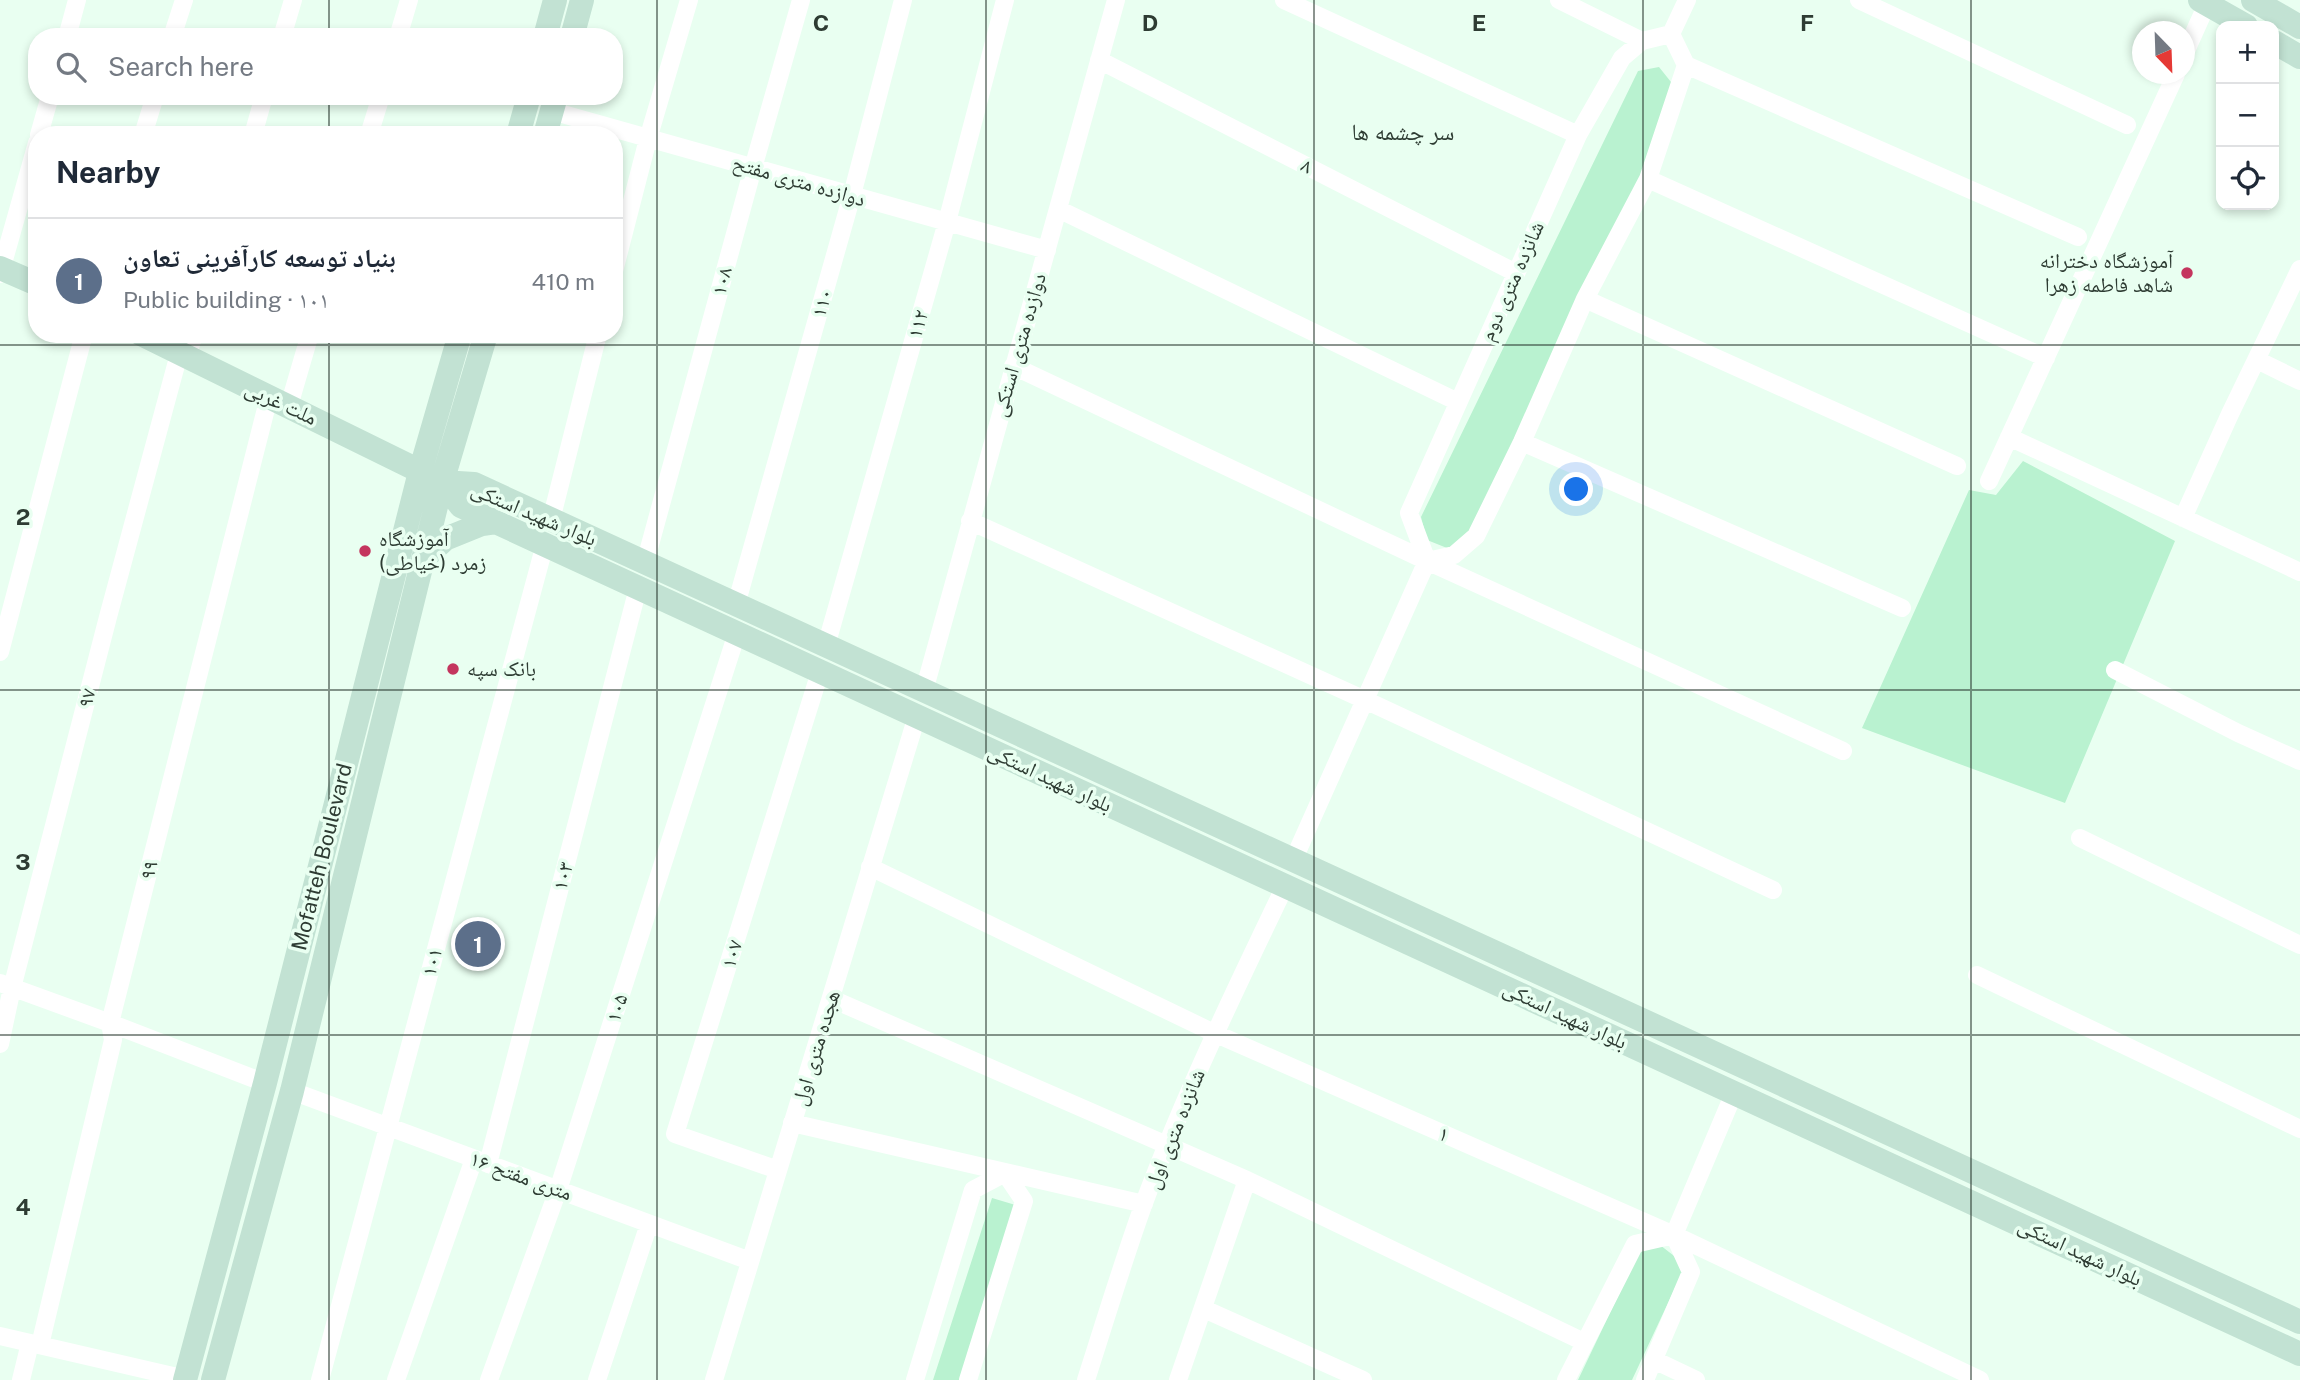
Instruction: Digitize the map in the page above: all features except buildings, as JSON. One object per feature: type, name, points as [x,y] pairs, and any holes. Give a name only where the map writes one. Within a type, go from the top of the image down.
[{"type":"main road","points":[[547,28],[555,0]]},
{"type":"main road","points":[[574,28],[582,0]]},
{"type":"main road","points":[[2253,0],[2300,27]]},
{"type":"main road","points":[[2204,2],[2237,21]]},
{"type":"main road","points":[[2279,45],[2300,57]]},
{"type":"main road","points":[[521,126],[526,105]]},
{"type":"main road","points":[[0,270],[28,281]]},
{"type":"main road","name":"ملت غربی","points":[[158,343],[442,482]]},
{"type":"main road","name":"Mofatteh Boulevard","points":[[187,1380],[420,471],[457,343]]},
{"type":"main road","name":"Mofatteh Boulevard","points":[[213,1380],[292,1091],[442,482],[483,343]]},
{"type":"main road","name":"بلوار شهید استکی","points":[[442,482],[474,484],[2300,1322]]},
{"type":"main road","name":"بلوار شهید استکی","points":[[442,482],[461,506],[2300,1354]]},
{"type":"main road","points":[[423,559],[445,539],[482,524],[496,522]]},
{"type":"main road","points":[[1423,950],[1434,925]]},
{"type":"street","points":[[69,28],[77,0]]},
{"type":"street","points":[[176,28],[184,0]]},
{"type":"street","points":[[285,28],[293,0]]},
{"type":"street","points":[[401,28],[409,0]]},
{"type":"street","points":[[623,236],[689,0]]},
{"type":"street","name":"۱۰۸","points":[[645,563],[752,168],[801,0]]},
{"type":"street","name":"۱۱۰","points":[[736,605],[852,195],[903,0]]},
{"type":"street","name":"۱۱۲","points":[[826,646],[947,222],[1005,0]]},
{"type":"street","name":"دوازده متری استکی","points":[[924,691],[1116,0]]},
{"type":"street","points":[[1284,0],[1578,135]]},
{"type":"street","points":[[1559,0],[1642,41],[1671,34]]},
{"type":"street","points":[[1671,34],[1687,0]]},
{"type":"street","points":[[1859,0],[2127,125]]},
{"type":"street","points":[[2195,27],[2204,2]]},
{"type":"street","points":[[1671,34],[1686,65],[2078,237]]},
{"type":"street","name":"شانزده متری دوم","points":[[1427,561],[1409,513],[1578,135],[1622,58],[1642,41]]},
{"type":"street","name":"۸","points":[[1099,60],[1516,273]]},
{"type":"street","points":[[1427,561],[1454,555],[1476,536],[1522,442],[1585,299],[1648,179],[1686,65]]},
{"type":"street","points":[[1989,481],[2171,84]]},
{"type":"street","points":[[42,126],[47,105]]},
{"type":"street","points":[[146,126],[152,105]]},
{"type":"street","points":[[256,126],[261,105]]},
{"type":"street","points":[[372,126],[378,105]]},
{"type":"street","name":"دوازده متری مفتح","points":[[551,114],[598,126]]},
{"type":"street","name":"دوازده متری مفتح","points":[[623,133],[1047,250]]},
{"type":"street","points":[[0,270],[28,174]]},
{"type":"street","points":[[1648,179],[2046,358]]},
{"type":"street","points":[[1058,209],[1458,402]]},
{"type":"street","points":[[2183,519],[2228,413],[2257,360],[2300,269]]},
{"type":"street","points":[[1585,299],[1956,466]]},
{"type":"street","points":[[0,652],[82,343]]},
{"type":"street","name":"۹۷","points":[[0,1044],[6,986],[108,617],[183,356],[190,343]]},
{"type":"street","name":"۹۹","points":[[21,1380],[35,1344],[113,1040],[110,1023],[279,401],[306,343]]},
{"type":"street","points":[[551,520],[596,343]]},
{"type":"street","points":[[2257,360],[2300,381]]},
{"type":"street","points":[[1013,366],[1427,561],[1843,751]]},
{"type":"street","points":[[2010,438],[2300,572]]},
{"type":"street","points":[[1522,442],[1902,608]]},
{"type":"street","points":[[970,521],[1365,700],[1773,890]]},
{"type":"street","name":"۱۰۱","points":[[320,1380],[545,544]]},
{"type":"street","points":[[1293,860],[1427,561]]},
{"type":"street","name":"۱۰۳","points":[[396,1380],[481,1161],[638,588]]},
{"type":"street","name":"۱۰۵","points":[[489,1380],[558,1190],[737,633]]},
{"type":"street","points":[[2115,670],[2238,733],[2300,761]]},
{"type":"street","name":"۱۰۷","points":[[778,1170],[676,1133],[820,672]]},
{"type":"street","name":"هجده متری اول","points":[[714,1380],[917,716]]},
{"type":"street","points":[[2080,838],[2300,945]]},
{"type":"street","name":"۱","points":[[870,867],[1214,1033],[1674,1235],[1980,1380]]},
{"type":"street","name":"شانزده متری اول","points":[[1086,1380],[1144,1204],[1214,1033],[1285,886]]},
{"type":"street","points":[[1977,975],[2300,1129]]},
{"type":"street","points":[[6,986],[265,1083]]},
{"type":"street","points":[[832,999],[1247,1180],[1584,1342]]},
{"type":"street","name":"۱۶ متری مفتح","points":[[292,1091],[750,1261]]},
{"type":"street","points":[[1645,1380],[1691,1272],[1674,1235],[1734,1093]]},
{"type":"street","points":[[792,1123],[1144,1204]]},
{"type":"street","points":[[915,1380],[973,1190],[1005,1173]]},
{"type":"street","points":[[968,1380],[1024,1201],[1005,1173]]},
{"type":"street","points":[[1178,1380],[1247,1180]]},
{"type":"street","points":[[597,1380],[649,1224]]},
{"type":"street","points":[[1566,1380],[1635,1244],[1674,1235]]},
{"type":"street","points":[[1204,1309],[1363,1380]]},
{"type":"street","points":[[0,1336],[187,1380]]},
{"type":"street","points":[[1654,1360],[1696,1380]]},
{"type":"green space","points":[[1659,67],[1683,97],[1462,548],[1447,548],[1427,540],[1421,517],[1638,71]]},
{"type":"green space","points":[[2023,461],[2175,541],[2065,803],[1862,728],[1969,490],[1996,495]]},
{"type":"green space","points":[[992,1198],[1019,1206],[963,1380],[933,1380]]},
{"type":"green space","points":[[1660,1245],[1678,1259],[1682,1273],[1632,1380],[1578,1380],[1639,1252]]},
{"type":"place","name":"آموزشگاه دخترانه شاهد فاطمه زهرا","points":[[2187,273]]},
{"type":"place","name":"آموزشگاه زمرد (خیاطی)","points":[[365,551]]},
{"type":"place","name":"بانک سپه","points":[[453,669]]},
{"type":"place","name":"بنیاد توسعه کارآفرینی تعاون","points":[[478,944]]},
{"type":"district","name":"سر چشمه ها","points":[[1403,132]]}]
